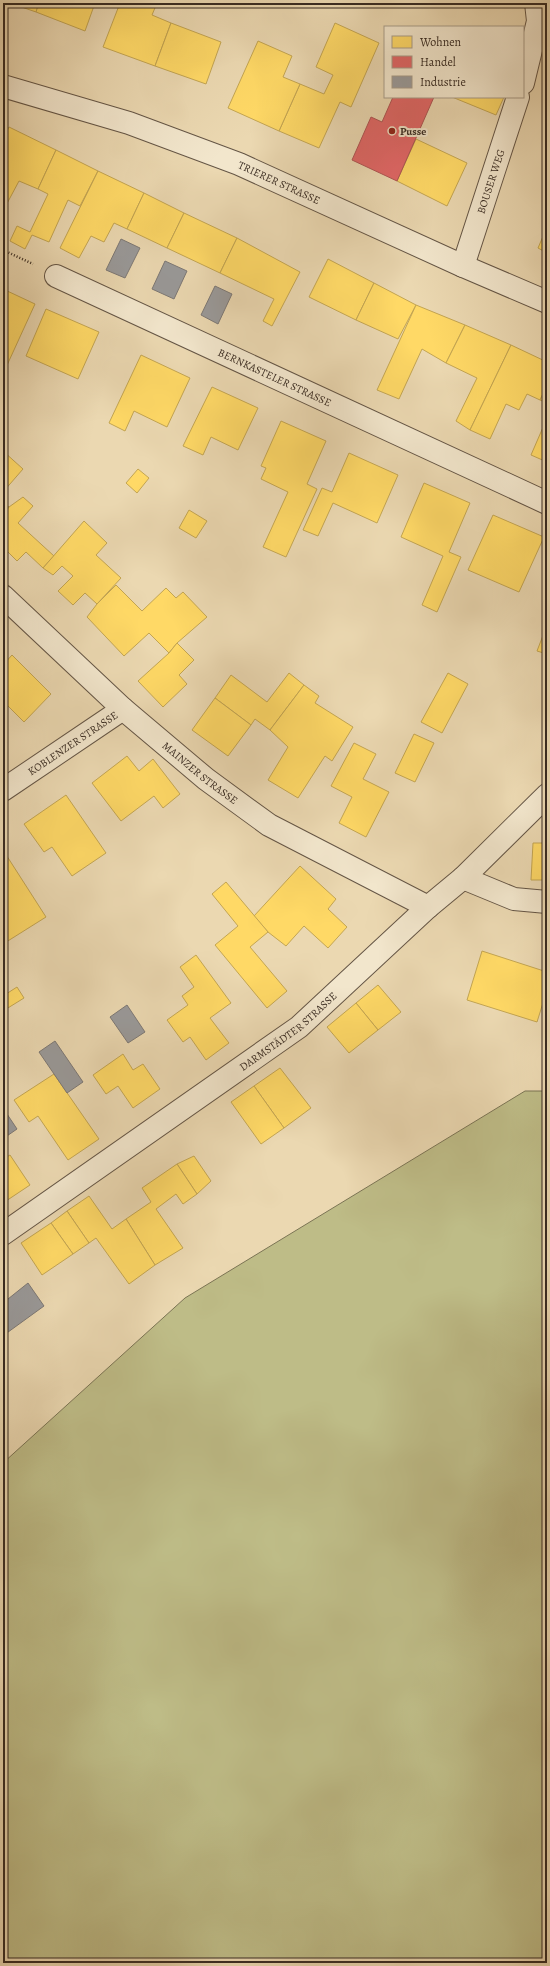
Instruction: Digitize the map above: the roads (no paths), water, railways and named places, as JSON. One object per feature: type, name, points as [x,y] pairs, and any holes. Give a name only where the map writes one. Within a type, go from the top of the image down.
[{"type":"street","points":[[524,79],[538,22],[536,3]]},
{"type":"street","name":"TRIERER STRASSE","points":[[3,86],[129,123],[239,164],[547,302]]},
{"type":"street","name":"BOUSER WEG","points":[[464,266],[518,98]]},
{"type":"street","name":"BERNKASTELER STRASSE","points":[[56,276],[547,503]]},
{"type":"street","name":"MAINZER STRASSE","points":[[3,596],[123,710],[206,779],[269,825],[428,907]]},
{"type":"street","name":"KOBLENZER STRASSE","points":[[3,790],[123,710]]},
{"type":"street","name":"DARMSTÄDTER STRASSE","points":[[3,1234],[299,1027],[428,907],[463,878],[547,795]]},
{"type":"street","points":[[463,878],[514,899],[547,902]]},
{"type":"place","name":"Pusse","points":[[392,131]]}]
